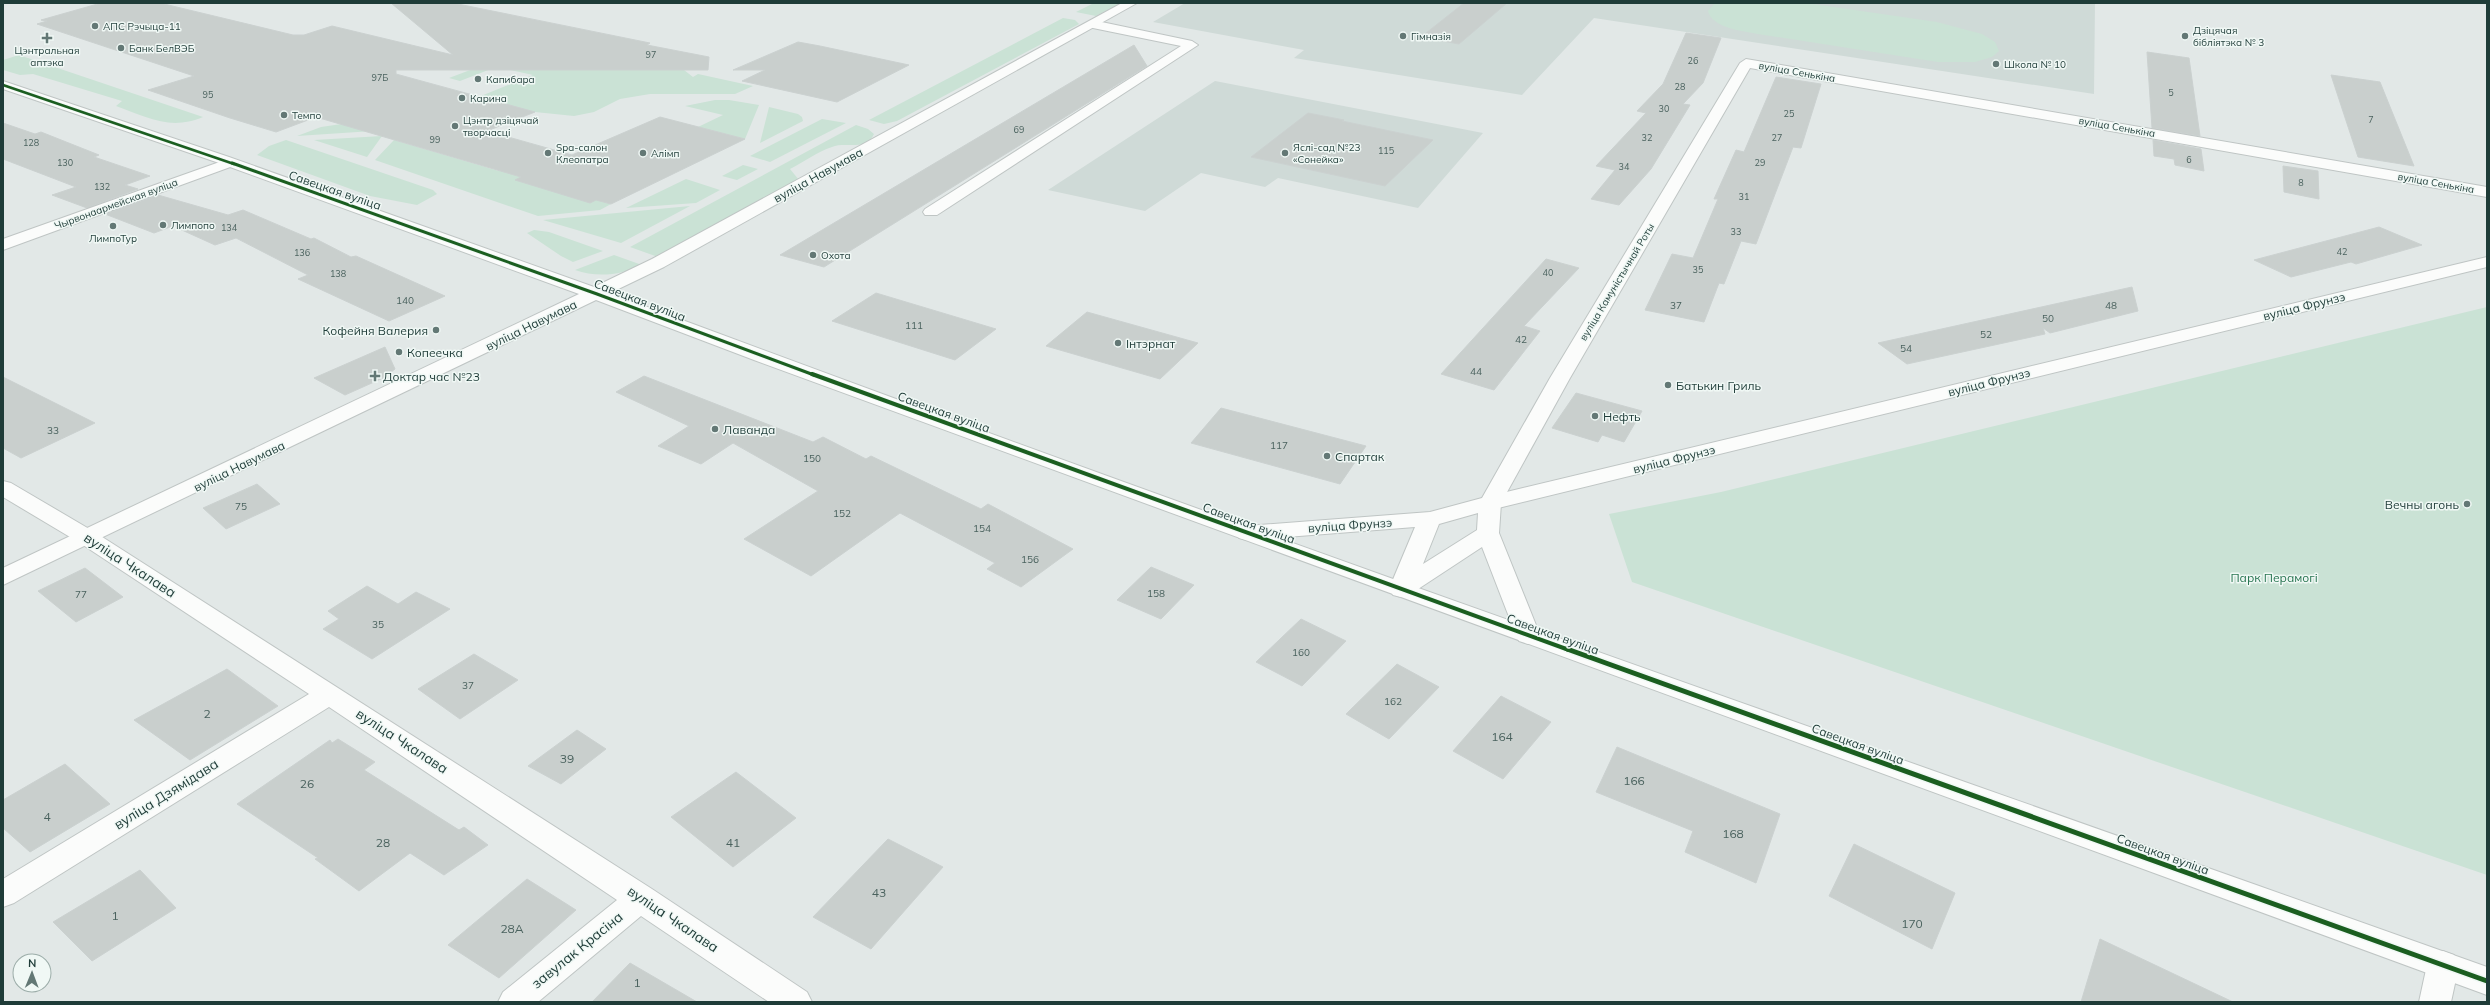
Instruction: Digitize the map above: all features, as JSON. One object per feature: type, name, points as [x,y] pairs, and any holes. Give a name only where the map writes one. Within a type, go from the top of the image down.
[{"type":"street","name":"вуліца Навумава","points":[[3,577],[88,538],[597,294],[658,263],[1131,3]]},
{"type":"street","points":[[931,212],[1192,45],[1092,24]]},
{"type":"street","name":"вуліца Сенькіна","points":[[1746,63],[2487,192]]},
{"type":"street","name":"вуліца Камуністычнай Роты","points":[[1490,503],[1560,378],[1746,63]]},
{"type":"street","name":"Савецкая вуліца","points":[[3,85],[228,163],[545,277],[597,294],[761,356],[1401,589],[2487,981]]},
{"type":"street","name":"Чырвонаармейская вуліца","points":[[3,245],[228,163]]},
{"type":"street","name":"вуліца Фрунзэ","points":[[1247,533],[1430,519],[1490,503],[2487,262]]},
{"type":"street","name":"вуліца Чкалава","points":[[3,488],[88,538],[329,694],[641,898],[796,1002]]},
{"type":"street","points":[[1490,503],[1488,533],[1528,635]]},
{"type":"street","points":[[1401,589],[1430,519]]},
{"type":"street","points":[[1401,589],[1488,533]]},
{"type":"street","name":"вуліца Дзямідава","points":[[3,894],[329,694]]},
{"type":"street","name":"завулак Красіна","points":[[514,1002],[641,898]]},
{"type":"street","points":[[2435,1002],[2443,965]]},
{"type":"shaded area","points":[[1185,3],[2095,3],[2094,94],[1594,18],[1522,95],[1294,58],[1304,50],[1153,22]]},
{"type":"shaded area","name":"Яслі-сад №23 «Сонейка»","points":[[1215,81],[1483,133],[1418,208],[1278,178],[1265,187],[1201,173],[1145,211],[1048,190]]},
{"type":"green space","points":[[1094,3],[1121,3],[1096,16],[1076,12]]},
{"type":"green space","points":[[1715,3],[1806,3],[1937,22],[1982,34],[1995,42],[1999,51],[1992,57],[1975,62],[1938,62],[1758,34],[1729,28],[1715,21],[1708,11]]},
{"type":"green space","points":[[1063,18],[1075,20],[1079,24],[897,121],[884,124],[869,120]]},
{"type":"green space","points":[[547,41],[662,70],[684,70],[693,77],[698,74],[753,86],[735,94],[650,94],[620,99],[594,112],[574,116],[535,112],[509,105],[461,104],[533,75],[496,67],[460,81],[449,78]]},
{"type":"green space","points":[[19,55],[203,117],[180,123],[159,121],[116,106],[122,101],[33,74],[20,75],[3,70],[3,60]]},
{"type":"green space","points":[[715,100],[729,100],[759,105],[745,139],[698,127],[723,115],[685,106]]},
{"type":"green space","points":[[769,107],[798,114],[802,117],[803,121],[760,143]]},
{"type":"green space","points":[[822,119],[846,123],[770,162],[750,156]]},
{"type":"green space","points":[[369,120],[388,130],[297,136],[321,127]]},
{"type":"green space","points":[[856,125],[868,129],[874,134],[866,143],[855,145],[837,145],[816,154],[790,169],[799,180],[658,257],[630,247]]},
{"type":"green space","points":[[382,136],[367,157],[314,140]]},
{"type":"green space","points":[[286,140],[433,190],[437,194],[417,205],[370,196],[257,155],[269,146]]},
{"type":"green space","points":[[394,140],[499,171],[506,168],[611,204],[600,210],[538,216],[375,160]]},
{"type":"green space","points":[[743,165],[758,169],[737,180],[722,176]]},
{"type":"green space","points":[[686,179],[720,190],[696,203],[626,208]]},
{"type":"green space","points":[[690,206],[621,243],[543,220]]},
{"type":"green space","points":[[534,230],[549,232],[603,251],[573,262],[561,256],[527,233]]},
{"type":"green space","points":[[614,255],[642,265],[618,273],[601,275],[575,270]]},
{"type":"green space","name":"Парк Перамогі","points":[[2487,307],[2487,875],[1632,582],[1609,514],[1721,492]]},
{"type":"building","points":[[101,3],[160,3],[293,35],[304,35],[332,26],[453,55],[391,3],[453,3],[650,43],[647,45],[709,57],[708,70],[396,70],[396,74],[535,112],[487,131],[572,155],[660,117],[745,139],[611,204],[596,200],[590,203],[515,180],[521,177],[316,117],[276,132],[230,118],[148,90],[194,76],[37,24],[47,21],[41,20]]},
{"type":"building","points":[[1464,3],[1507,3],[1459,44],[1421,37]]},
{"type":"building","points":[[1686,33],[1721,38],[1703,83],[1683,104],[1690,105],[1651,169],[1619,205],[1591,199],[1615,170],[1596,166],[1646,113],[1637,111],[1663,84]]},
{"type":"building","points":[[798,42],[909,65],[837,102],[742,81],[765,70],[733,70]]},
{"type":"building","points":[[1134,45],[1147,66],[824,267],[780,255]]},
{"type":"building","points":[[2147,52],[2189,58],[2200,136],[2152,128]]},
{"type":"building","points":[[2331,75],[2380,82],[2414,166],[2358,157]]},
{"type":"building","points":[[1776,77],[1821,84],[1801,148],[1793,147],[1756,244],[1741,241],[1724,284],[1719,283],[1704,322],[1645,310],[1672,254],[1693,258],[1718,199],[1714,199],[1736,150],[1744,152]]},
{"type":"building","points":[[1308,113],[1433,140],[1385,186],[1251,157]]},
{"type":"building","points":[[3,123],[35,134],[41,132],[99,155],[94,157],[150,176],[125,185],[138,189],[87,208],[52,195],[76,187],[3,159]]},
{"type":"building","points":[[2153,140],[2201,149],[2204,171],[2175,165],[2174,159],[2154,156]]},
{"type":"building","points":[[2283,166],[2318,171],[2319,199],[2284,192]]},
{"type":"building","points":[[158,195],[228,215],[243,210],[311,239],[314,238],[351,257],[356,256],[445,296],[389,321],[298,279],[308,275],[236,238],[215,245],[173,226],[154,233],[105,214]]},
{"type":"building","points":[[2379,227],[2422,245],[2356,264],[2351,262],[2291,277],[2254,260]]},
{"type":"building","points":[[1546,259],[1579,268],[1524,326],[1540,331],[1494,390],[1441,374]]},
{"type":"building","points":[[2132,287],[2138,311],[2050,333],[2043,328],[2045,334],[1907,364],[1878,343]]},
{"type":"building","points":[[876,293],[996,329],[955,360],[832,321]]},
{"type":"building","points":[[1087,312],[1198,343],[1160,379],[1046,346]]},
{"type":"building","points":[[385,347],[395,369],[383,378],[345,395],[314,378]]},
{"type":"building","points":[[644,376],[813,442],[823,437],[866,459],[871,456],[981,509],[988,504],[1073,549],[1021,587],[987,569],[995,563],[900,513],[811,576],[744,539],[818,491],[733,443],[701,464],[658,446],[689,426],[616,392]]},
{"type":"building","points":[[3,377],[95,423],[21,458],[3,448]]},
{"type":"building","name":"Нефть","points":[[1576,393],[1642,411],[1624,442],[1602,435],[1598,442],[1552,428]]},
{"type":"building","points":[[1221,408],[1366,446],[1340,484],[1191,443]]},
{"type":"building","points":[[257,484],[280,504],[226,529],[203,508]]},
{"type":"building","points":[[1151,567],[1194,585],[1161,619],[1117,600]]},
{"type":"building","points":[[85,568],[123,597],[76,622],[38,591]]},
{"type":"building","points":[[367,586],[398,604],[416,592],[450,609],[372,659],[323,629],[339,619],[328,611]]},
{"type":"building","points":[[1301,619],[1346,641],[1302,686],[1256,662]]},
{"type":"building","points":[[474,654],[518,680],[460,719],[418,689]]},
{"type":"building","points":[[1397,664],[1439,687],[1389,739],[1346,714]]},
{"type":"building","points":[[227,669],[278,706],[190,760],[134,720]]},
{"type":"building","points":[[1501,696],[1551,722],[1503,779],[1453,751]]},
{"type":"building","points":[[577,730],[606,749],[561,784],[528,766]]},
{"type":"building","points":[[338,739],[375,762],[364,770],[459,830],[464,827],[488,845],[444,875],[410,853],[359,891],[315,859],[318,858],[237,804],[330,740],[332,743]]},
{"type":"building","points":[[1617,747],[1780,814],[1756,883],[1685,852],[1693,831],[1596,792]]},
{"type":"building","points":[[65,764],[110,804],[30,852],[3,828],[3,800]]},
{"type":"building","points":[[736,772],[796,818],[733,867],[671,817]]},
{"type":"building","points":[[888,839],[943,867],[871,949],[813,917]]},
{"type":"building","points":[[1854,844],[1955,893],[1932,949],[1829,896]]},
{"type":"building","points":[[140,870],[176,908],[92,961],[53,922]]},
{"type":"building","points":[[527,879],[576,910],[499,978],[448,945]]},
{"type":"building","points":[[2100,939],[2233,1002],[2081,1002]]},
{"type":"building","points":[[630,963],[697,1002],[592,1002]]},
{"type":"cycle path","points":[[3,85],[224,160],[545,277],[597,294],[761,356],[1401,589],[2487,981]]},
{"type":"place","name":"АПС Рэчыца-11","points":[[95,26]]},
{"type":"place","name":"Гімназія","points":[[1403,36]]},
{"type":"place","name":"Дзіцячая бібліятэка № 3","points":[[2185,36]]},
{"type":"place","name":"Цэнтральная аптэка","points":[[47,38]]},
{"type":"place","name":"Банк БелВЭБ","points":[[121,48]]},
{"type":"place","name":"Школа № 10","points":[[1996,64]]},
{"type":"place","name":"Капибара","points":[[478,79]]},
{"type":"place","name":"Карина","points":[[462,98]]},
{"type":"place","name":"Темпо","points":[[284,115]]},
{"type":"place","name":"Цэнтр дзіцячай творчасці","points":[[455,126]]},
{"type":"place","name":"Spa-салон Клеопатра","points":[[548,153]]},
{"type":"place","name":"Алімп","points":[[643,153]]},
{"type":"place","name":"Яслі-сад №23 «Сонейка»","points":[[1285,153]]},
{"type":"place","name":"Лимпопо","points":[[163,225]]},
{"type":"place","name":"ЛимпоТур","points":[[113,226]]},
{"type":"place","name":"Охота","points":[[813,255]]},
{"type":"place","name":"Кофейня Валерия","points":[[436,330]]},
{"type":"place","name":"Інтэрнат","points":[[1118,343]]},
{"type":"place","name":"Копеечка","points":[[399,352]]},
{"type":"place","name":"Доктар час №23","points":[[375,376]]},
{"type":"place","name":"Батькин Гриль","points":[[1668,385]]},
{"type":"place","name":"Нефть","points":[[1595,416]]},
{"type":"place","name":"Лаванда","points":[[715,429]]},
{"type":"place","name":"Спартак","points":[[1327,456]]},
{"type":"place","name":"Вечны агонь","points":[[2467,504]]}]
